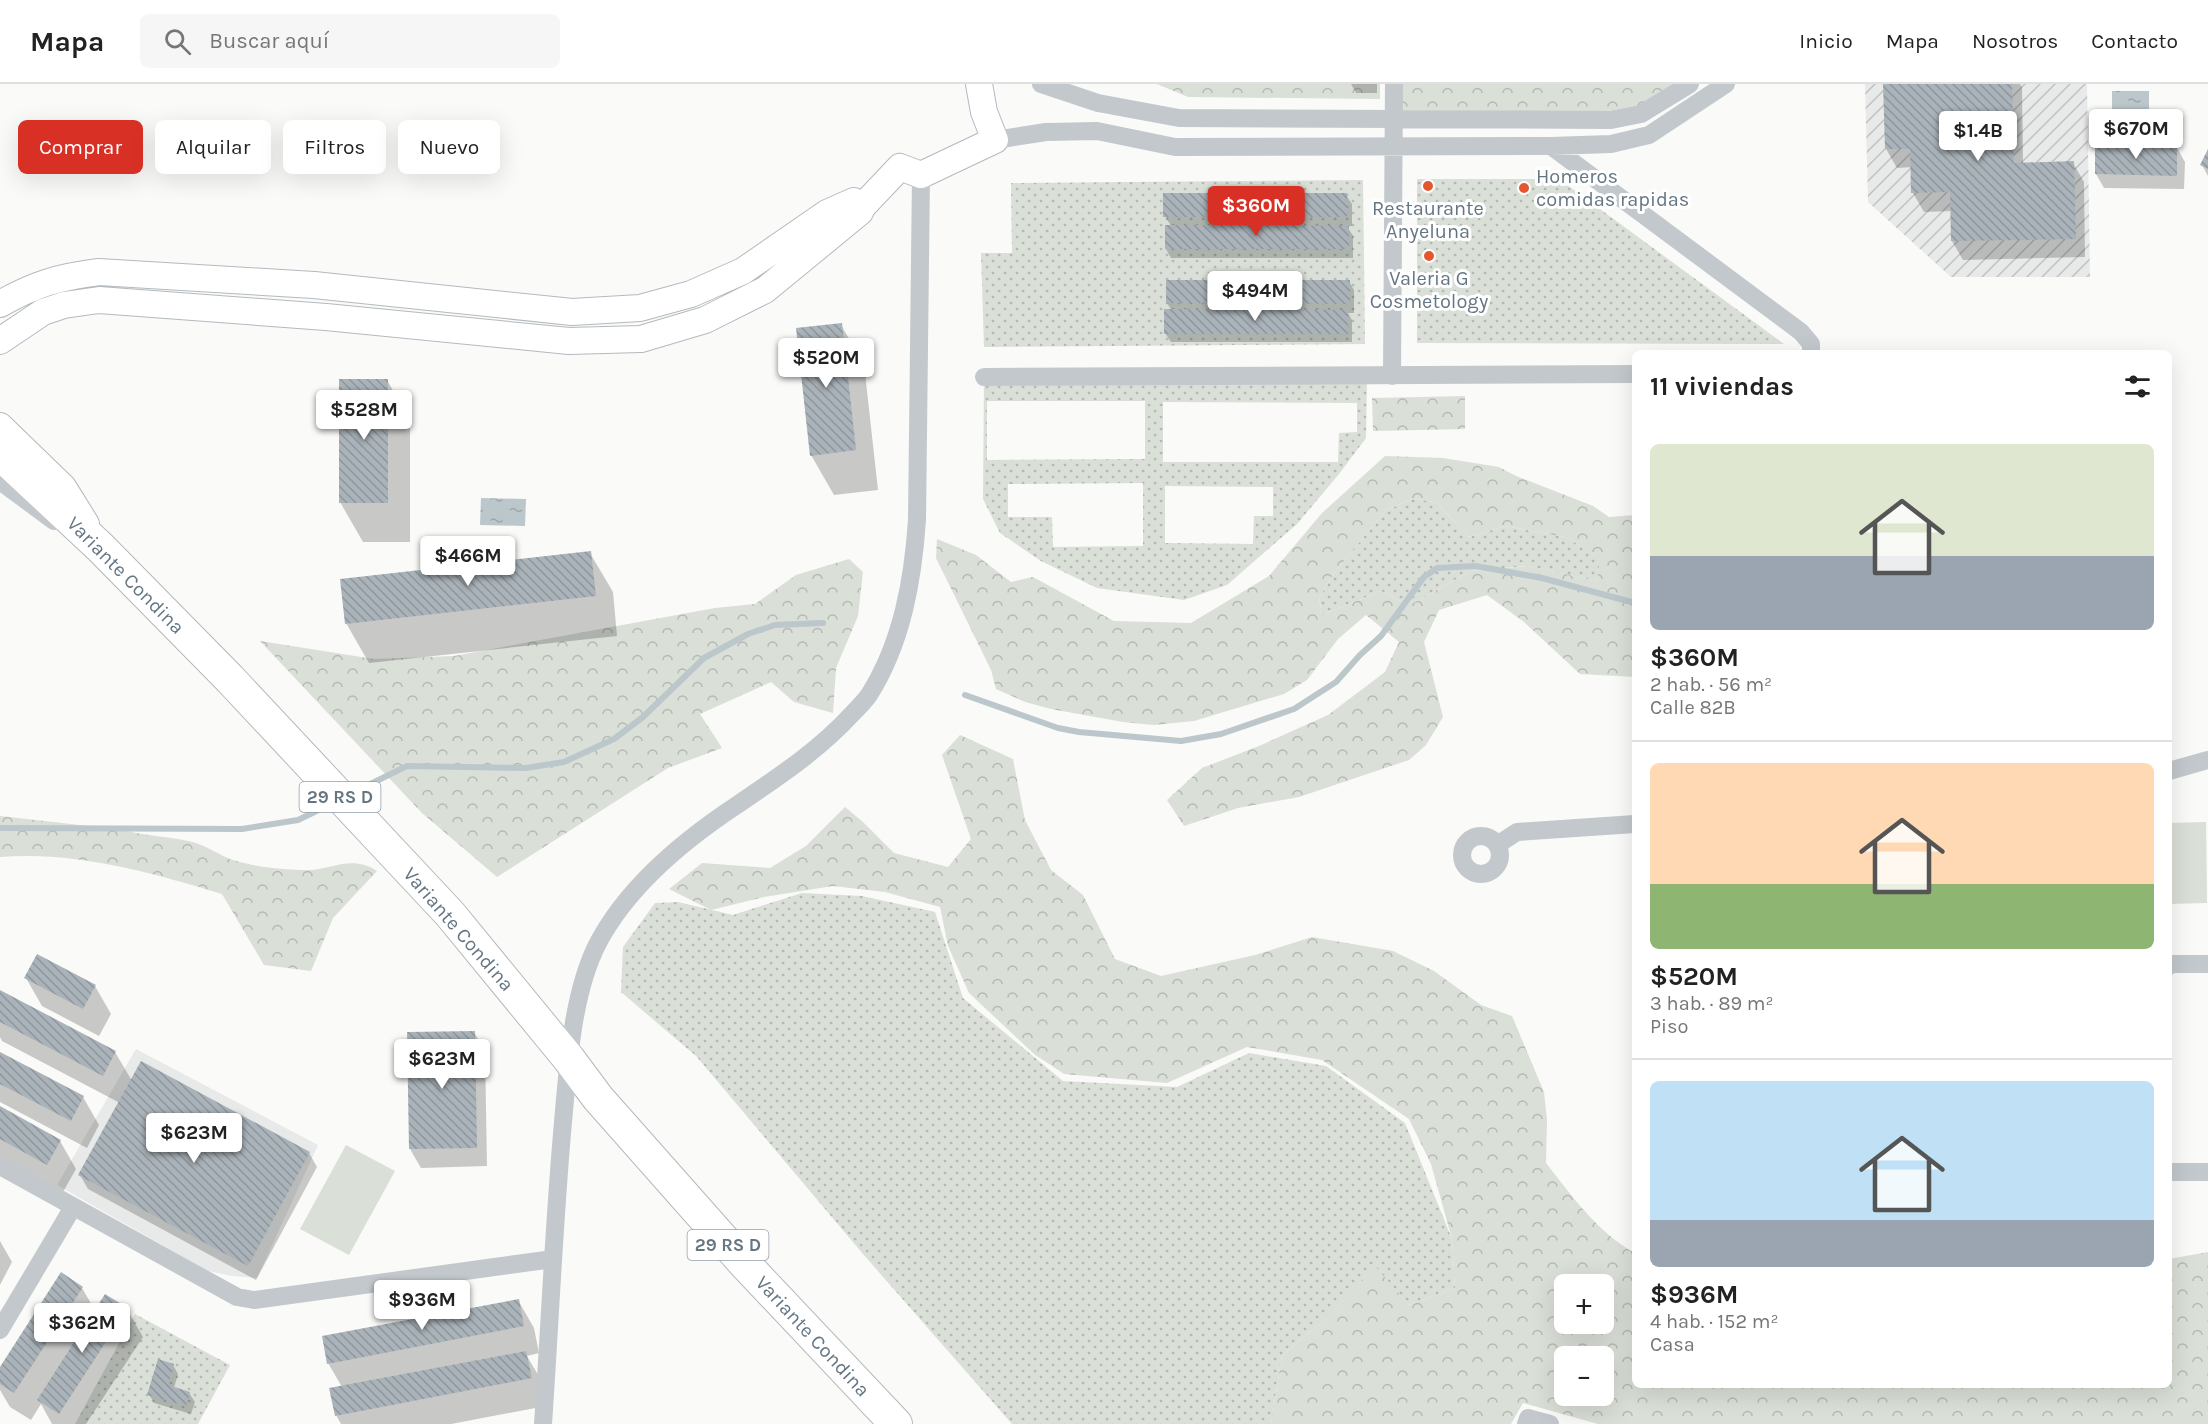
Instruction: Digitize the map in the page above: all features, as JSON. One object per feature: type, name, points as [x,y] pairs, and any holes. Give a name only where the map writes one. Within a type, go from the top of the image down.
[{"type":"highway","name":"Variante Condina","points":[[0,454],[100,547],[230,680],[450,914],[569,1059],[598,1098],[737,1254],[896,1424]]},
{"type":"street","points":[[979,84],[984,112],[995,140]]},
{"type":"street","points":[[1041,84],[1098,103],[1179,118],[1394,120],[1611,120],[1641,114],[1690,84]]},
{"type":"street","points":[[1392,376],[1394,84]]},
{"type":"street","points":[[0,341],[43,312],[64,305],[99,300],[326,317],[569,341],[641,339],[705,320],[765,290],[860,212],[900,167],[921,175],[995,140],[1046,132],[1097,131],[1176,147],[1611,144],[1649,135],[1726,84]]},
{"type":"street","points":[[1551,146],[1801,332],[1811,344],[1811,350]]},
{"type":"street","points":[[543,1424],[554,1227],[569,1059],[581,992],[589,963],[597,945],[618,912],[647,879],[712,822],[795,766],[845,722],[868,697],[891,649],[907,599],[915,547],[921,175]]},
{"type":"street","points":[[0,304],[31,287],[64,276],[99,272],[314,285],[572,312],[640,308],[691,294],[743,271],[827,213],[854,201],[863,206]]},
{"type":"street","points":[[99,272],[99,300]]},
{"type":"street","points":[[984,377],[1632,374]]},
{"type":"street","points":[[0,426],[63,487],[100,547]]},
{"type":"street","points":[[0,481],[44,515],[100,547]]},
{"type":"street","points":[[2172,770],[2208,760]]},
{"type":"street","points":[[1497,845],[1516,832],[1632,824]]},
{"type":"street","points":[[2172,964],[2208,964]]},
{"type":"street","points":[[0,1166],[237,1297],[254,1300],[553,1260]]},
{"type":"street","points":[[2172,1172],[2208,1172]]},
{"type":"street","points":[[0,1330],[73,1207]]},
{"type":"street","points":[[1526,1424],[1528,1418],[1550,1424]]},
{"type":"shaded area","points":[[1865,84],[2087,84],[2090,277],[1951,277],[1868,202]]},
{"type":"shaded area","points":[[136,1049],[318,1145],[257,1278],[208,1271],[57,1185]]},
{"type":"green space","points":[[1157,84],[1380,84],[1380,99],[1188,97]]},
{"type":"green space","points":[[1394,84],[1690,84],[1641,114],[1394,120]]},
{"type":"green space","points":[[1417,179],[1559,179],[1784,344],[1417,343]]},
{"type":"green space","points":[[1363,180],[1365,344],[984,347],[981,253],[1012,253],[1011,183]]},
{"type":"green space","points":[[1367,376],[1366,438],[1297,524],[1227,585],[1184,600],[1097,588],[1041,561],[1000,533],[983,499],[984,377]],"holes":[[[987,401],[1145,401],[1145,459],[987,460]],[[1163,402],[1357,403],[1357,432],[1339,433],[1338,462],[1163,462]],[[1143,483],[1143,546],[1053,547],[1052,517],[1008,517],[1008,484]],[[1165,486],[1273,487],[1273,516],[1254,516],[1253,544],[1165,543]]]},
{"type":"green space","points":[[1465,396],[1465,429],[1373,431],[1372,398]]},
{"type":"green space","points":[[1385,456],[1443,458],[1499,467],[1593,506],[1609,517],[1632,515],[1632,677],[1580,674],[1524,622],[1487,595],[1439,610],[1424,642],[1443,717],[1426,745],[1409,760],[1299,797],[1238,808],[1184,826],[1167,800],[1202,768],[1259,746],[1328,715],[1385,672],[1399,642],[1366,615],[1338,639],[1307,680],[1284,694],[1194,721],[1154,725],[1051,709],[1025,702],[996,689],[991,670],[936,558],[937,539],[976,555],[1011,582],[1033,577],[1114,621],[1191,623],[1269,576],[1322,513]],"holes":[[[1414,498],[1437,503],[1469,537],[1505,526],[1565,537],[1600,557],[1597,581],[1528,566],[1471,571],[1413,603],[1402,602],[1381,591],[1322,615],[1319,598],[1334,573],[1385,511]]]},
{"type":"green space","points":[[1414,498],[1437,503],[1469,537],[1505,526],[1565,537],[1601,557],[1597,581],[1527,566],[1471,571],[1413,603],[1402,602],[1381,591],[1322,615],[1319,598],[1334,573],[1385,511]]},
{"type":"green space","points":[[849,559],[863,572],[858,616],[836,668],[833,713],[794,702],[771,682],[700,714],[722,748],[668,768],[497,877],[422,813],[260,641],[374,659],[454,656],[715,608],[755,604],[796,575]]},
{"type":"green space","points":[[960,735],[1013,759],[1025,820],[1051,870],[1083,895],[1115,959],[1161,976],[1255,955],[1312,937],[1393,951],[1434,971],[1481,1005],[1512,1016],[1544,1092],[1547,1120],[1546,1163],[1597,1224],[1632,1251],[1632,1388],[2172,1388],[2172,1258],[2208,1252],[2208,1424],[1598,1424],[1523,1403],[1511,1424],[1271,1424],[1282,1355],[1327,1318],[1375,1266],[1409,1305],[1455,1288],[1452,1239],[1431,1164],[1409,1119],[1322,1060],[1247,1047],[1167,1083],[1064,1074],[1034,1054],[969,993],[948,946],[940,907],[885,892],[833,886],[764,897],[711,910],[669,889],[702,863],[770,868],[806,846],[845,807],[894,853],[948,867],[971,839],[942,755]]},
{"type":"green space","points":[[0,816],[124,830],[187,841],[230,859],[266,867],[312,870],[349,863],[367,866],[377,871],[333,918],[311,971],[264,965],[222,894],[140,871],[84,860],[28,856],[0,857]]},
{"type":"green space","points":[[2206,822],[2207,903],[2172,904],[2172,823]]},
{"type":"green space","points":[[802,893],[862,896],[935,912],[963,998],[1063,1081],[1177,1087],[1249,1053],[1326,1066],[1405,1123],[1452,1239],[1455,1288],[1409,1305],[1375,1267],[1327,1318],[1282,1355],[1271,1424],[1012,1424],[863,1254],[696,1056],[621,992],[623,947],[655,903],[678,902],[733,915]]},
{"type":"green space","points":[[346,1145],[395,1171],[349,1255],[300,1229]]},
{"type":"green space","points":[[135,1314],[230,1365],[198,1424],[75,1424]]},
{"type":"water","points":[[2112,91],[2149,91],[2149,116],[2112,116]]},
{"type":"water","points":[[481,498],[526,499],[525,526],[480,525]]},
{"type":"building","points":[[1883,84],[2012,84],[2014,163],[2074,161],[2076,239],[1951,241],[1950,192],[1911,193],[1910,149],[1885,149]]},
{"type":"building","points":[[2095,144],[2177,146],[2177,176],[2095,174]]},
{"type":"building","points":[[2208,149],[2208,169],[2200,165]]},
{"type":"building","points":[[1163,193],[1347,193],[1347,217],[1163,217]]},
{"type":"building","points":[[1165,225],[1349,226],[1349,249],[1165,249]]},
{"type":"building","points":[[1166,280],[1350,280],[1350,304],[1166,303]]},
{"type":"building","points":[[1164,309],[1348,310],[1348,334],[1164,334]]},
{"type":"building","points":[[842,323],[856,450],[810,456],[796,328]]},
{"type":"building","points":[[339,379],[388,379],[388,503],[339,503]]},
{"type":"building","points":[[591,551],[596,596],[345,624],[340,579]]},
{"type":"building","points":[[37,954],[96,985],[83,1009],[24,978]]},
{"type":"building","points":[[0,990],[116,1051],[103,1076],[0,1022]]},
{"type":"building","points":[[475,1031],[477,1148],[409,1149],[407,1032]]},
{"type":"building","points":[[0,1052],[84,1096],[71,1121],[0,1084]]},
{"type":"building","points":[[141,1061],[310,1152],[248,1266],[78,1175]]},
{"type":"building","points":[[0,1106],[61,1140],[47,1165],[0,1139]]},
{"type":"building","points":[[61,1272],[83,1287],[14,1393],[0,1384],[0,1367]]},
{"type":"building","points":[[105,1294],[128,1308],[59,1414],[37,1400]]},
{"type":"building","points":[[519,1299],[524,1326],[327,1364],[322,1336]]},
{"type":"building","points":[[526,1351],[532,1378],[335,1416],[329,1388]]},
{"type":"building","points":[[158,1359],[174,1364],[168,1385],[190,1392],[186,1406],[147,1395]]},
{"type":"waterway","points":[[965,695],[1058,728],[1181,741],[1221,734],[1294,709],[1336,682],[1381,636],[1424,577],[1437,568],[1475,566],[1498,570],[1542,578],[1632,602]]},
{"type":"waterway","points":[[350,794],[407,766],[526,768],[564,762],[614,739],[643,717],[704,658],[748,634],[775,625],[823,623]]},
{"type":"waterway","points":[[0,828],[242,829],[298,820],[333,803]]},
{"type":"place","name":"Restaurante Anyeluna","points":[[1428,186]]},
{"type":"place","name":"Homeros comidas rapidas","points":[[1524,188]]},
{"type":"place","name":"Valeria G Cosmetology","points":[[1429,256]]}]
